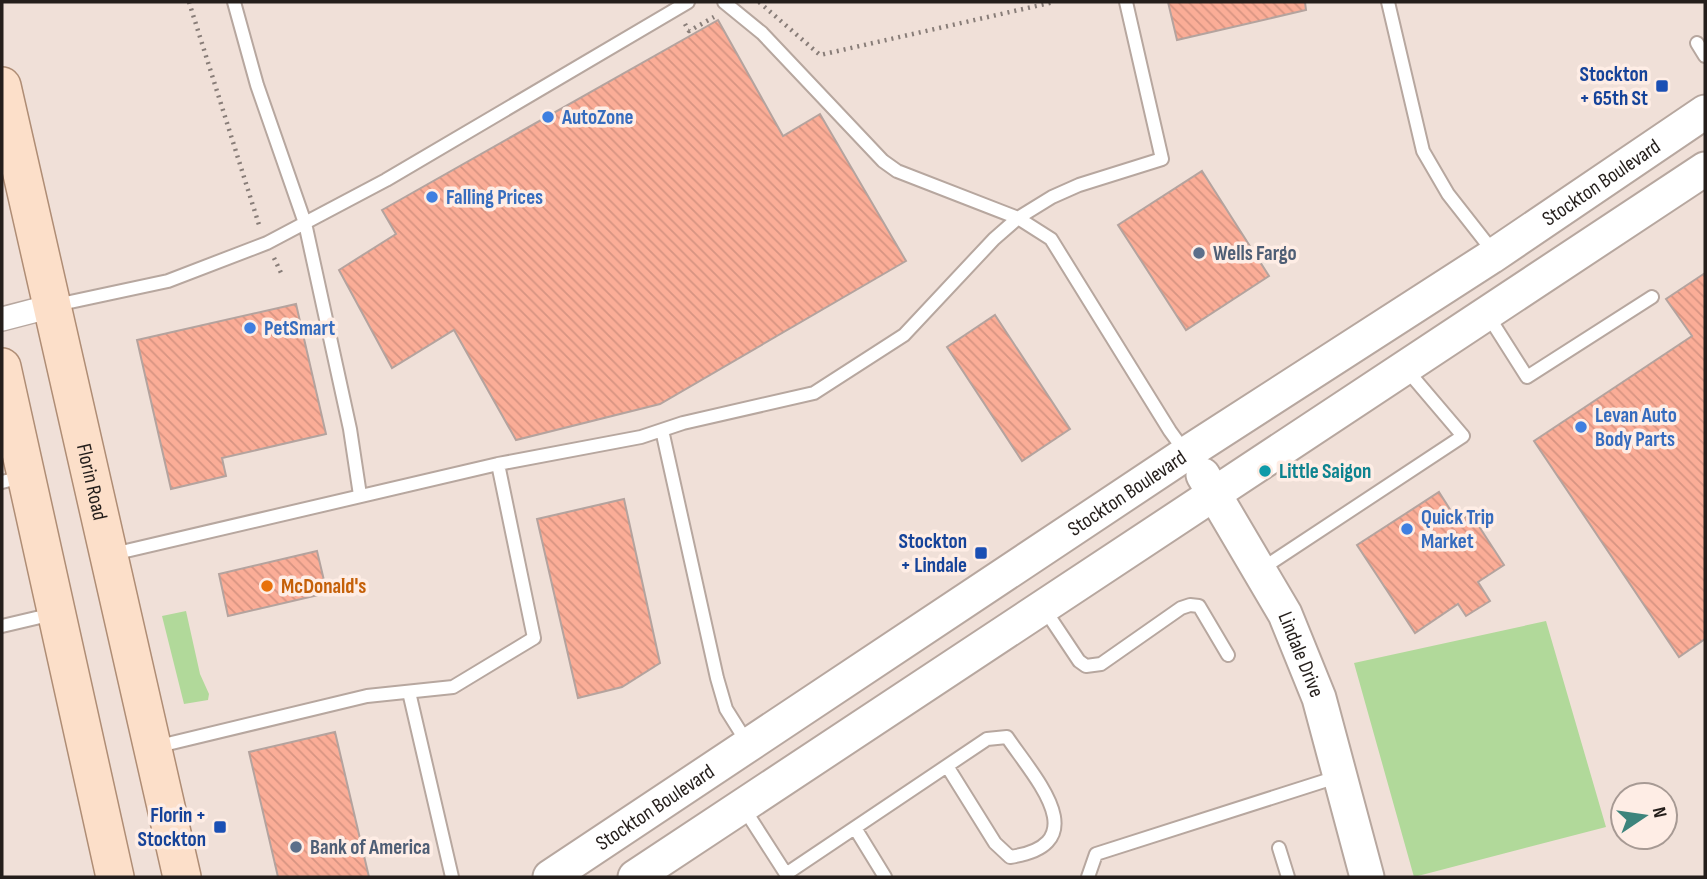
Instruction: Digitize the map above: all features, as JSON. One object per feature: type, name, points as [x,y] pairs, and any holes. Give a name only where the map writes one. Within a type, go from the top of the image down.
[{"type":"main road","name":"Florin Road","points":[[2,86],[182,877]]},
{"type":"main road","name":"Stockton Boulevard","points":[[550,877],[1187,453],[1495,254],[1705,112]]},
{"type":"main road","points":[[635,877],[1214,492],[1704,172]]},
{"type":"main road","points":[[2,367],[14,479],[56,613],[115,877]]},
{"type":"main road","name":"Lindale Drive","points":[[1187,453],[1214,492],[1285,614],[1319,698],[1367,877]]},
{"type":"street","points":[[2,319],[52,306]]},
{"type":"lane","points":[[234,2],[257,85],[305,223],[350,429],[360,495]]},
{"type":"lane","points":[[52,306],[168,281],[267,243],[386,180],[688,2]]},
{"type":"lane","points":[[724,2],[762,33],[883,161],[897,171],[1018,218],[1051,239],[1170,431],[1187,453]]},
{"type":"lane","points":[[109,555],[498,464],[641,437],[682,423],[814,393],[904,335],[994,239],[1018,218],[1052,197],[1079,185],[1162,159],[1126,2]]},
{"type":"lane","points":[[1388,2],[1423,151],[1448,194],[1495,254]]},
{"type":"lane","points":[[1697,43],[1705,56]]},
{"type":"lane","points":[[1486,314],[1527,377],[1652,297]]},
{"type":"lane","points":[[1260,570],[1463,436],[1405,367]]},
{"type":"lane","points":[[662,430],[717,678],[726,709],[748,744]]},
{"type":"lane","points":[[153,747],[367,696],[453,687],[534,638],[498,464]]},
{"type":"lane","points":[[1043,607],[1079,661],[1086,666],[1101,664],[1181,608],[1190,606],[1199,606],[1228,655]]},
{"type":"lane","points":[[2,626],[56,613]]},
{"type":"lane","points":[[409,692],[452,877]]},
{"type":"lane","points":[[742,806],[787,876],[855,828],[947,766],[987,740],[1007,737],[1053,807],[1056,824],[1049,840],[1026,855],[1010,857],[995,843],[947,766]]},
{"type":"lane","points":[[1088,877],[1096,854],[1340,776]]},
{"type":"lane","points":[[855,828],[885,877]]},
{"type":"lane","points":[[1279,848],[1287,877]]},
{"type":"path","points":[[189,2],[258,223],[283,277]]},
{"type":"path","points":[[759,2],[820,55],[1054,2]]},
{"type":"green space","points":[[186,611],[200,674],[209,694],[208,700],[184,704],[162,616]]},
{"type":"green space","points":[[1546,621],[1606,827],[1414,877],[1354,663]]},
{"type":"building","points":[[1168,2],[1305,2],[1306,10],[1177,40]]},
{"type":"building","points":[[718,20],[783,136],[820,114],[906,261],[660,404],[516,440],[454,330],[392,368],[339,270],[396,234],[382,210]]},
{"type":"building","points":[[1202,171],[1269,276],[1186,330],[1118,225]]},
{"type":"building","points":[[1705,273],[1705,639],[1679,657],[1534,441],[1692,336],[1666,299]]},
{"type":"building","points":[[296,304],[326,434],[222,458],[226,476],[171,489],[137,340]]},
{"type":"building","points":[[995,315],[1070,429],[1022,461],[947,347]]},
{"type":"building","points":[[1439,492],[1458,522],[1471,514],[1504,565],[1478,582],[1490,601],[1466,616],[1458,604],[1415,633],[1357,545]]},
{"type":"building","points":[[624,499],[660,663],[622,687],[578,698],[537,519]]},
{"type":"building","points":[[317,551],[327,593],[228,616],[219,574]]},
{"type":"building","points":[[335,732],[369,877],[278,877],[249,752]]},
{"type":"place","name":"Stockton + 65th St","points":[[1662,86]]},
{"type":"place","name":"AutoZone","points":[[548,117]]},
{"type":"place","name":"Falling Prices","points":[[432,197]]},
{"type":"place","name":"Wells Fargo","points":[[1199,253]]},
{"type":"place","name":"PetSmart","points":[[250,328]]},
{"type":"place","name":"Levan Auto Body Parts","points":[[1581,427]]},
{"type":"place","name":"Little Saigon","points":[[1265,471]]},
{"type":"place","name":"Quick Trip Market","points":[[1407,529]]},
{"type":"place","name":"Stockton + Lindale","points":[[981,553]]},
{"type":"place","name":"McDonald's","points":[[267,586]]},
{"type":"place","name":"Florin + Stockton","points":[[220,827]]},
{"type":"place","name":"Bank of America","points":[[296,847]]}]
